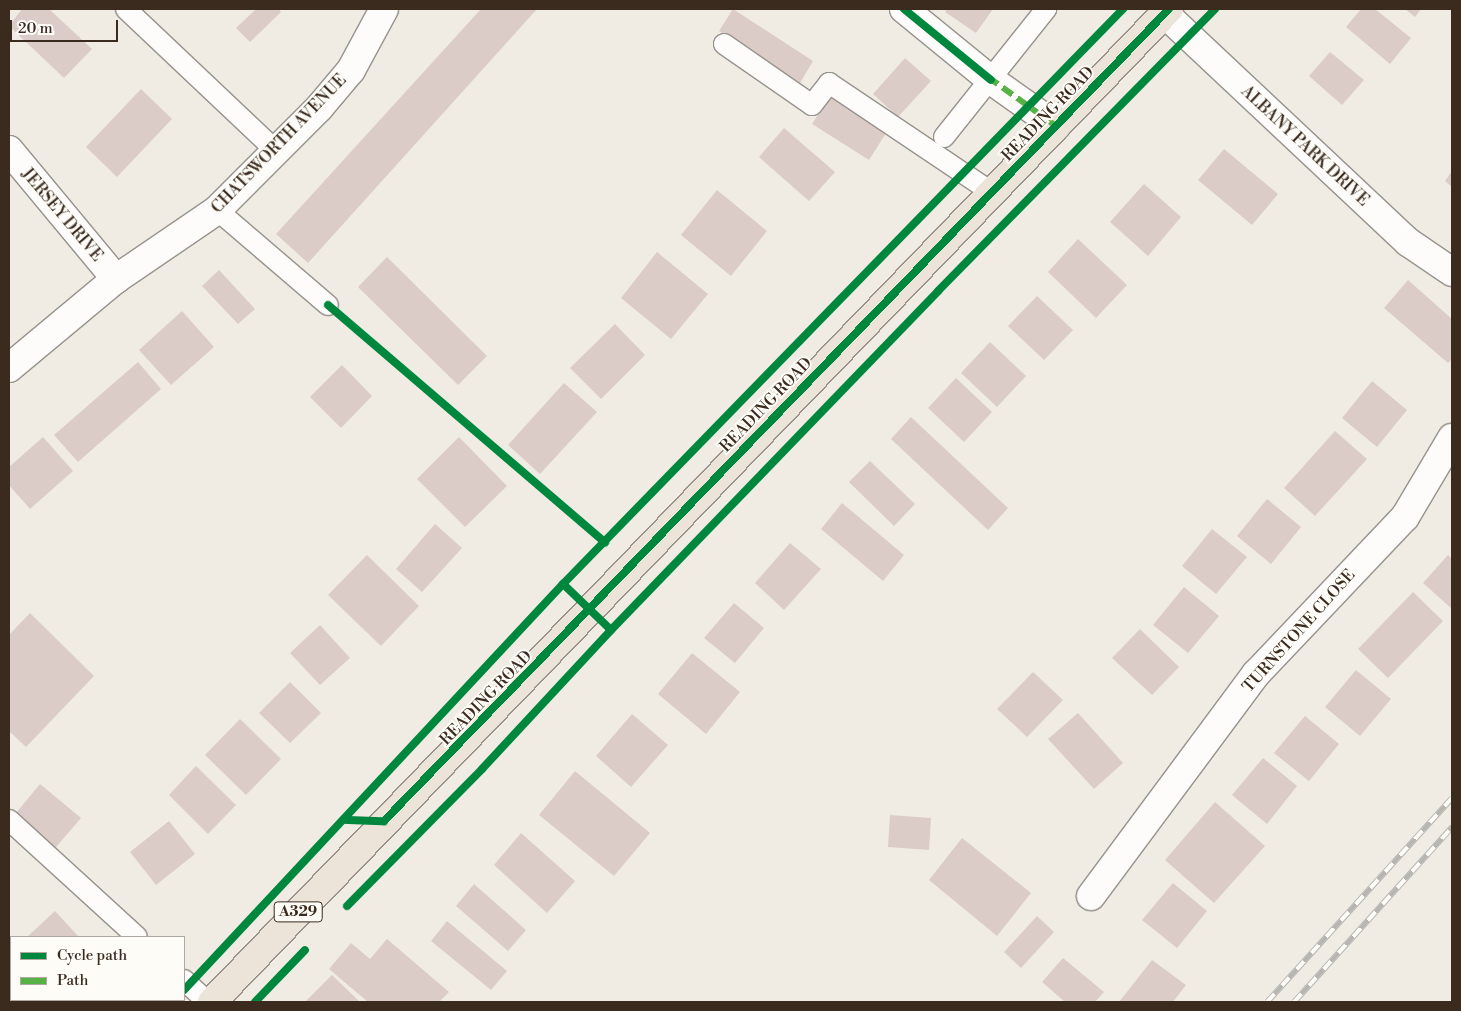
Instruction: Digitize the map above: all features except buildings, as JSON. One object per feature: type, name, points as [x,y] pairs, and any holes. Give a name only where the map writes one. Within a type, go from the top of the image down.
[{"type":"main road","name":"READING ROAD","points":[[212,1002],[1167,11]]},
{"type":"street","name":"CHATSWORTH AVENUE","points":[[9,368],[116,279],[217,210],[319,108],[351,70],[384,9]]},
{"type":"street","points":[[904,9],[992,80],[1056,126]]},
{"type":"street","name":"ALBANY PARK DRIVE","points":[[1167,11],[1408,242],[1452,272]]},
{"type":"street","name":"JERSEY DRIVE","points":[[9,150],[116,279]]},
{"type":"street","name":"TURNSTONE CLOSE","points":[[1091,896],[1256,674],[1405,516],[1452,438]]},
{"type":"lane","points":[[126,9],[275,150]]},
{"type":"lane","points":[[944,138],[992,80],[1046,9]]},
{"type":"lane","points":[[724,44],[812,105],[829,83],[991,192]]},
{"type":"lane","points":[[217,210],[328,304]]},
{"type":"lane","points":[[9,820],[136,936]]},
{"type":"lane","points":[[185,981],[208,1002]]},
{"type":"path","points":[[328,304],[604,542]]},
{"type":"railway","points":[[1267,1002],[1452,798]]},
{"type":"railway","points":[[1294,1002],[1452,827]]},
{"type":"marked path","points":[[988,77],[1056,126]]},
{"type":"cycle path","points":[[904,9],[991,80]]},
{"type":"cycle path","points":[[185,989],[563,584],[1123,9]]},
{"type":"cycle path","points":[[346,820],[384,821],[1169,9]]},
{"type":"cycle path","points":[[347,906],[482,769],[611,630],[938,291],[1215,9]]},
{"type":"cycle path","points":[[328,305],[605,542]]},
{"type":"cycle path","points":[[563,584],[611,630]]},
{"type":"cycle path","points":[[255,1002],[305,950]]}]
